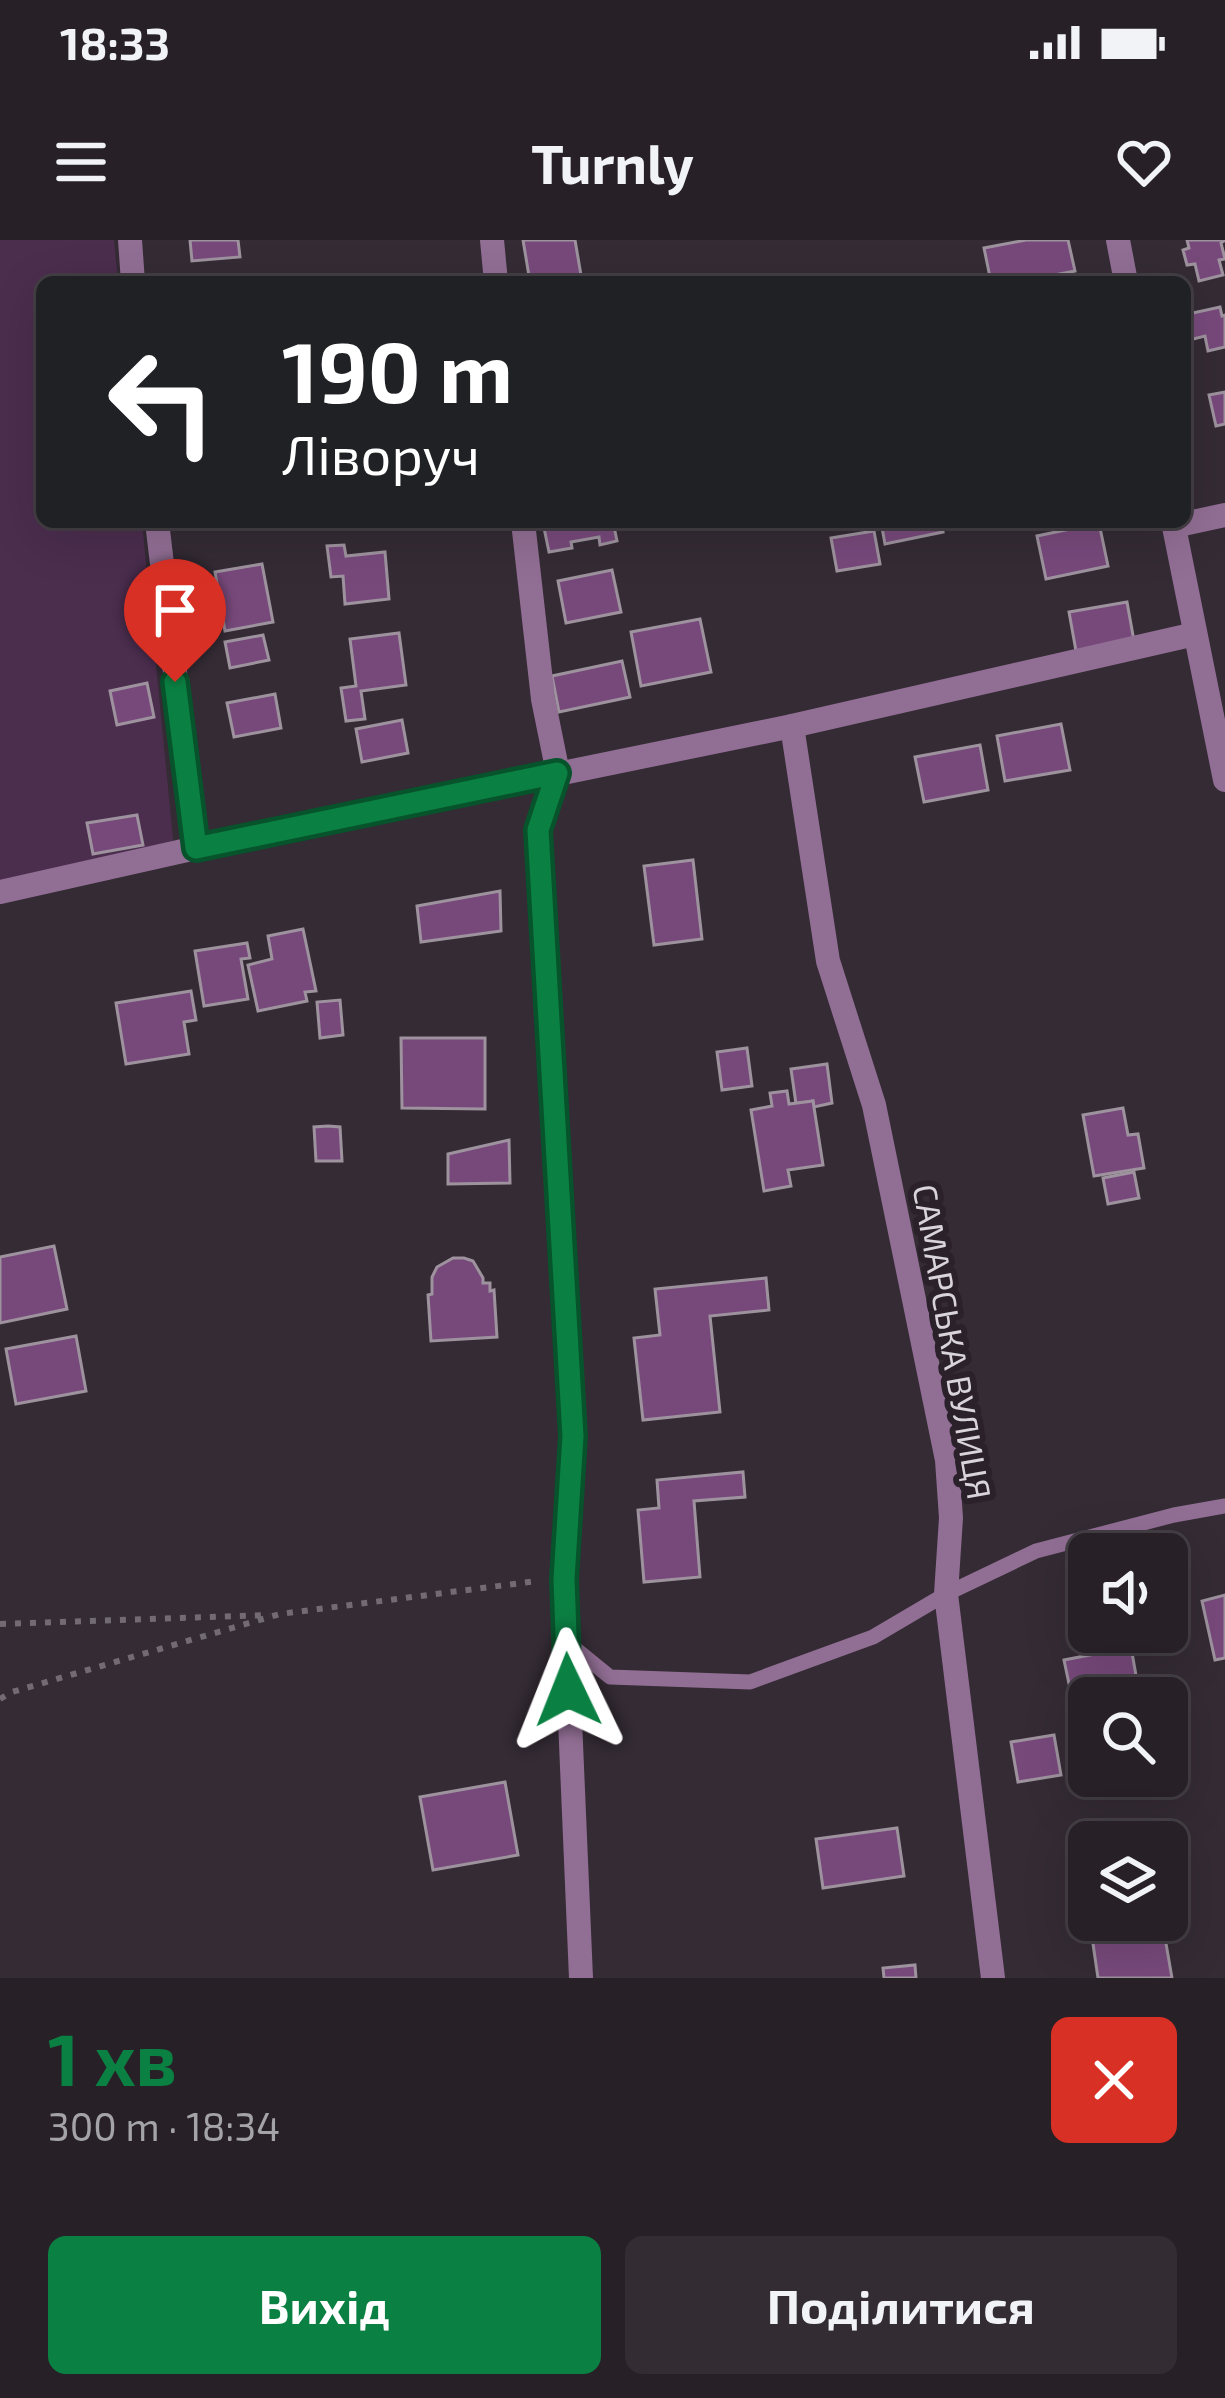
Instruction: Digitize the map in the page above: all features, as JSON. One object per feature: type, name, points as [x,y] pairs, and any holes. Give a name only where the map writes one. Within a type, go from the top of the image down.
[{"type":"street","points":[[130,240],[133,276]]},
{"type":"street","points":[[492,240],[495,276]]},
{"type":"street","points":[[1118,240],[1125,276]]},
{"type":"street","points":[[1191,521],[1225,515]]},
{"type":"street","points":[[158,528],[196,848]]},
{"type":"street","points":[[524,528],[542,699],[557,773],[538,830],[573,1436],[564,1579],[581,1978]]},
{"type":"street","points":[[1175,528],[1225,780]]},
{"type":"street","points":[[0,892],[792,726],[1195,634]]},
{"type":"street","name":"САМАРСЬКА ВУЛИЦЯ","points":[[792,726],[828,961],[874,1105],[947,1460],[951,1518],[946,1594],[992,1978]]},
{"type":"lane","points":[[567,1642],[610,1677],[750,1682],[873,1637],[946,1594],[1036,1551],[1225,1506]]},
{"type":"path","points":[[0,1624],[280,1614],[564,1579]]},
{"type":"path","points":[[0,1699],[280,1614]]},
{"type":"shaded area","points":[[0,240],[114,240],[117,276],[36,276],[36,528],[143,528],[175,859],[0,889]]},
{"type":"building","points":[[190,240],[238,240],[240,257],[192,261]]},
{"type":"building","points":[[523,240],[575,240],[581,276],[529,276]]},
{"type":"building","points":[[1026,240],[1068,240],[1075,271],[990,276],[984,248]]},
{"type":"building","points":[[1187,240],[1225,240],[1221,243],[1225,259],[1219,260],[1223,275],[1199,281],[1195,264],[1187,265],[1183,250],[1189,248]]},
{"type":"building","points":[[1191,306],[1193,313],[1220,307],[1225,315],[1225,347],[1208,351],[1205,336],[1191,340]]},
{"type":"building","points":[[1225,392],[1225,424],[1216,426],[1209,395]]},
{"type":"building","points":[[544,528],[614,528],[617,541],[600,545],[599,537],[549,552]]},
{"type":"building","points":[[882,528],[942,528],[943,532],[885,544]]},
{"type":"building","points":[[1100,528],[1108,566],[1046,579],[1037,536]]},
{"type":"building","points":[[874,531],[880,564],[837,571],[831,538]]},
{"type":"building","points":[[344,545],[346,556],[385,552],[389,599],[345,604],[343,576],[331,577],[327,546]]},
{"type":"building","points":[[262,564],[273,622],[225,631],[215,572]]},
{"type":"building","points":[[612,570],[621,612],[566,623],[558,581]]},
{"type":"building","points":[[1127,602],[1134,641],[1076,651],[1069,612]]},
{"type":"building","points":[[700,619],[711,672],[641,686],[631,632]]},
{"type":"building","points":[[399,633],[406,685],[361,691],[365,719],[346,721],[341,688],[356,686],[350,639]]},
{"type":"building","points":[[263,635],[269,660],[230,668],[225,642]]},
{"type":"building","points":[[622,661],[630,697],[559,712],[552,676]]},
{"type":"building","points":[[147,683],[154,717],[117,725],[110,691]]},
{"type":"building","points":[[275,694],[281,728],[234,737],[227,703]]},
{"type":"building","points":[[402,720],[408,753],[362,762],[356,729]]},
{"type":"building","points":[[1061,724],[1070,770],[1005,781],[997,736]]},
{"type":"building","points":[[980,745],[988,790],[924,802],[915,757]]},
{"type":"building","points":[[137,815],[143,845],[93,854],[87,823]]},
{"type":"building","points":[[693,860],[702,939],[654,945],[644,866]]},
{"type":"building","points":[[500,891],[501,931],[421,942],[417,906]]},
{"type":"building","points":[[303,929],[316,991],[305,992],[307,1001],[258,1011],[248,965],[272,959],[268,936]]},
{"type":"building","points":[[247,943],[250,958],[241,959],[248,999],[204,1006],[195,951]]},
{"type":"building","points":[[191,991],[196,1020],[184,1022],[189,1054],[126,1064],[116,1003]]},
{"type":"building","points":[[340,1000],[343,1035],[320,1038],[317,1002]]},
{"type":"building","points":[[401,1038],[485,1038],[485,1109],[402,1108]]},
{"type":"building","points":[[747,1048],[752,1086],[722,1090],[717,1052]]},
{"type":"building","points":[[827,1064],[832,1103],[796,1104],[791,1069]]},
{"type":"building","points":[[787,1091],[789,1104],[813,1101],[823,1165],[788,1170],[791,1186],[764,1191],[751,1110],[772,1106],[770,1093]]},
{"type":"building","points":[[1123,1108],[1128,1135],[1138,1134],[1144,1168],[1094,1176],[1083,1115]]},
{"type":"building","points":[[314,1127],[340,1127],[342,1161],[316,1161]]},
{"type":"building","points":[[509,1140],[510,1183],[448,1184],[448,1154]]},
{"type":"building","points":[[1134,1172],[1139,1198],[1108,1204],[1103,1178]]},
{"type":"building","points":[[54,1246],[67,1309],[0,1323],[0,1257]]},
{"type":"building","points":[[453,1258],[473,1261],[483,1283],[490,1283],[490,1291],[494,1290],[497,1337],[431,1341],[428,1295],[432,1294],[432,1277],[437,1267]]},
{"type":"building","points":[[766,1278],[769,1310],[710,1316],[720,1412],[643,1420],[634,1338],[660,1335],[655,1289]]},
{"type":"building","points":[[76,1336],[86,1391],[16,1404],[6,1349]]},
{"type":"building","points":[[743,1472],[745,1497],[694,1501],[700,1577],[644,1582],[638,1510],[659,1508],[657,1480]]},
{"type":"building","points":[[1225,1595],[1225,1658],[1215,1660],[1202,1601]]},
{"type":"building","points":[[1132,1653],[1136,1677],[1068,1679],[1064,1660]]},
{"type":"building","points":[[1054,1735],[1061,1775],[1018,1782],[1011,1742]]},
{"type":"building","points":[[505,1782],[518,1855],[433,1870],[420,1797]]},
{"type":"building","points":[[897,1828],[904,1876],[823,1888],[816,1839]]},
{"type":"building","points":[[1093,1941],[1166,1941],[1172,1978],[1098,1978]]},
{"type":"building","points":[[915,1965],[916,1978],[884,1978],[883,1968]]},
{"type":"route","points":[[175,682],[196,848],[557,773],[538,830],[573,1436],[564,1579],[568,1690]]}]
